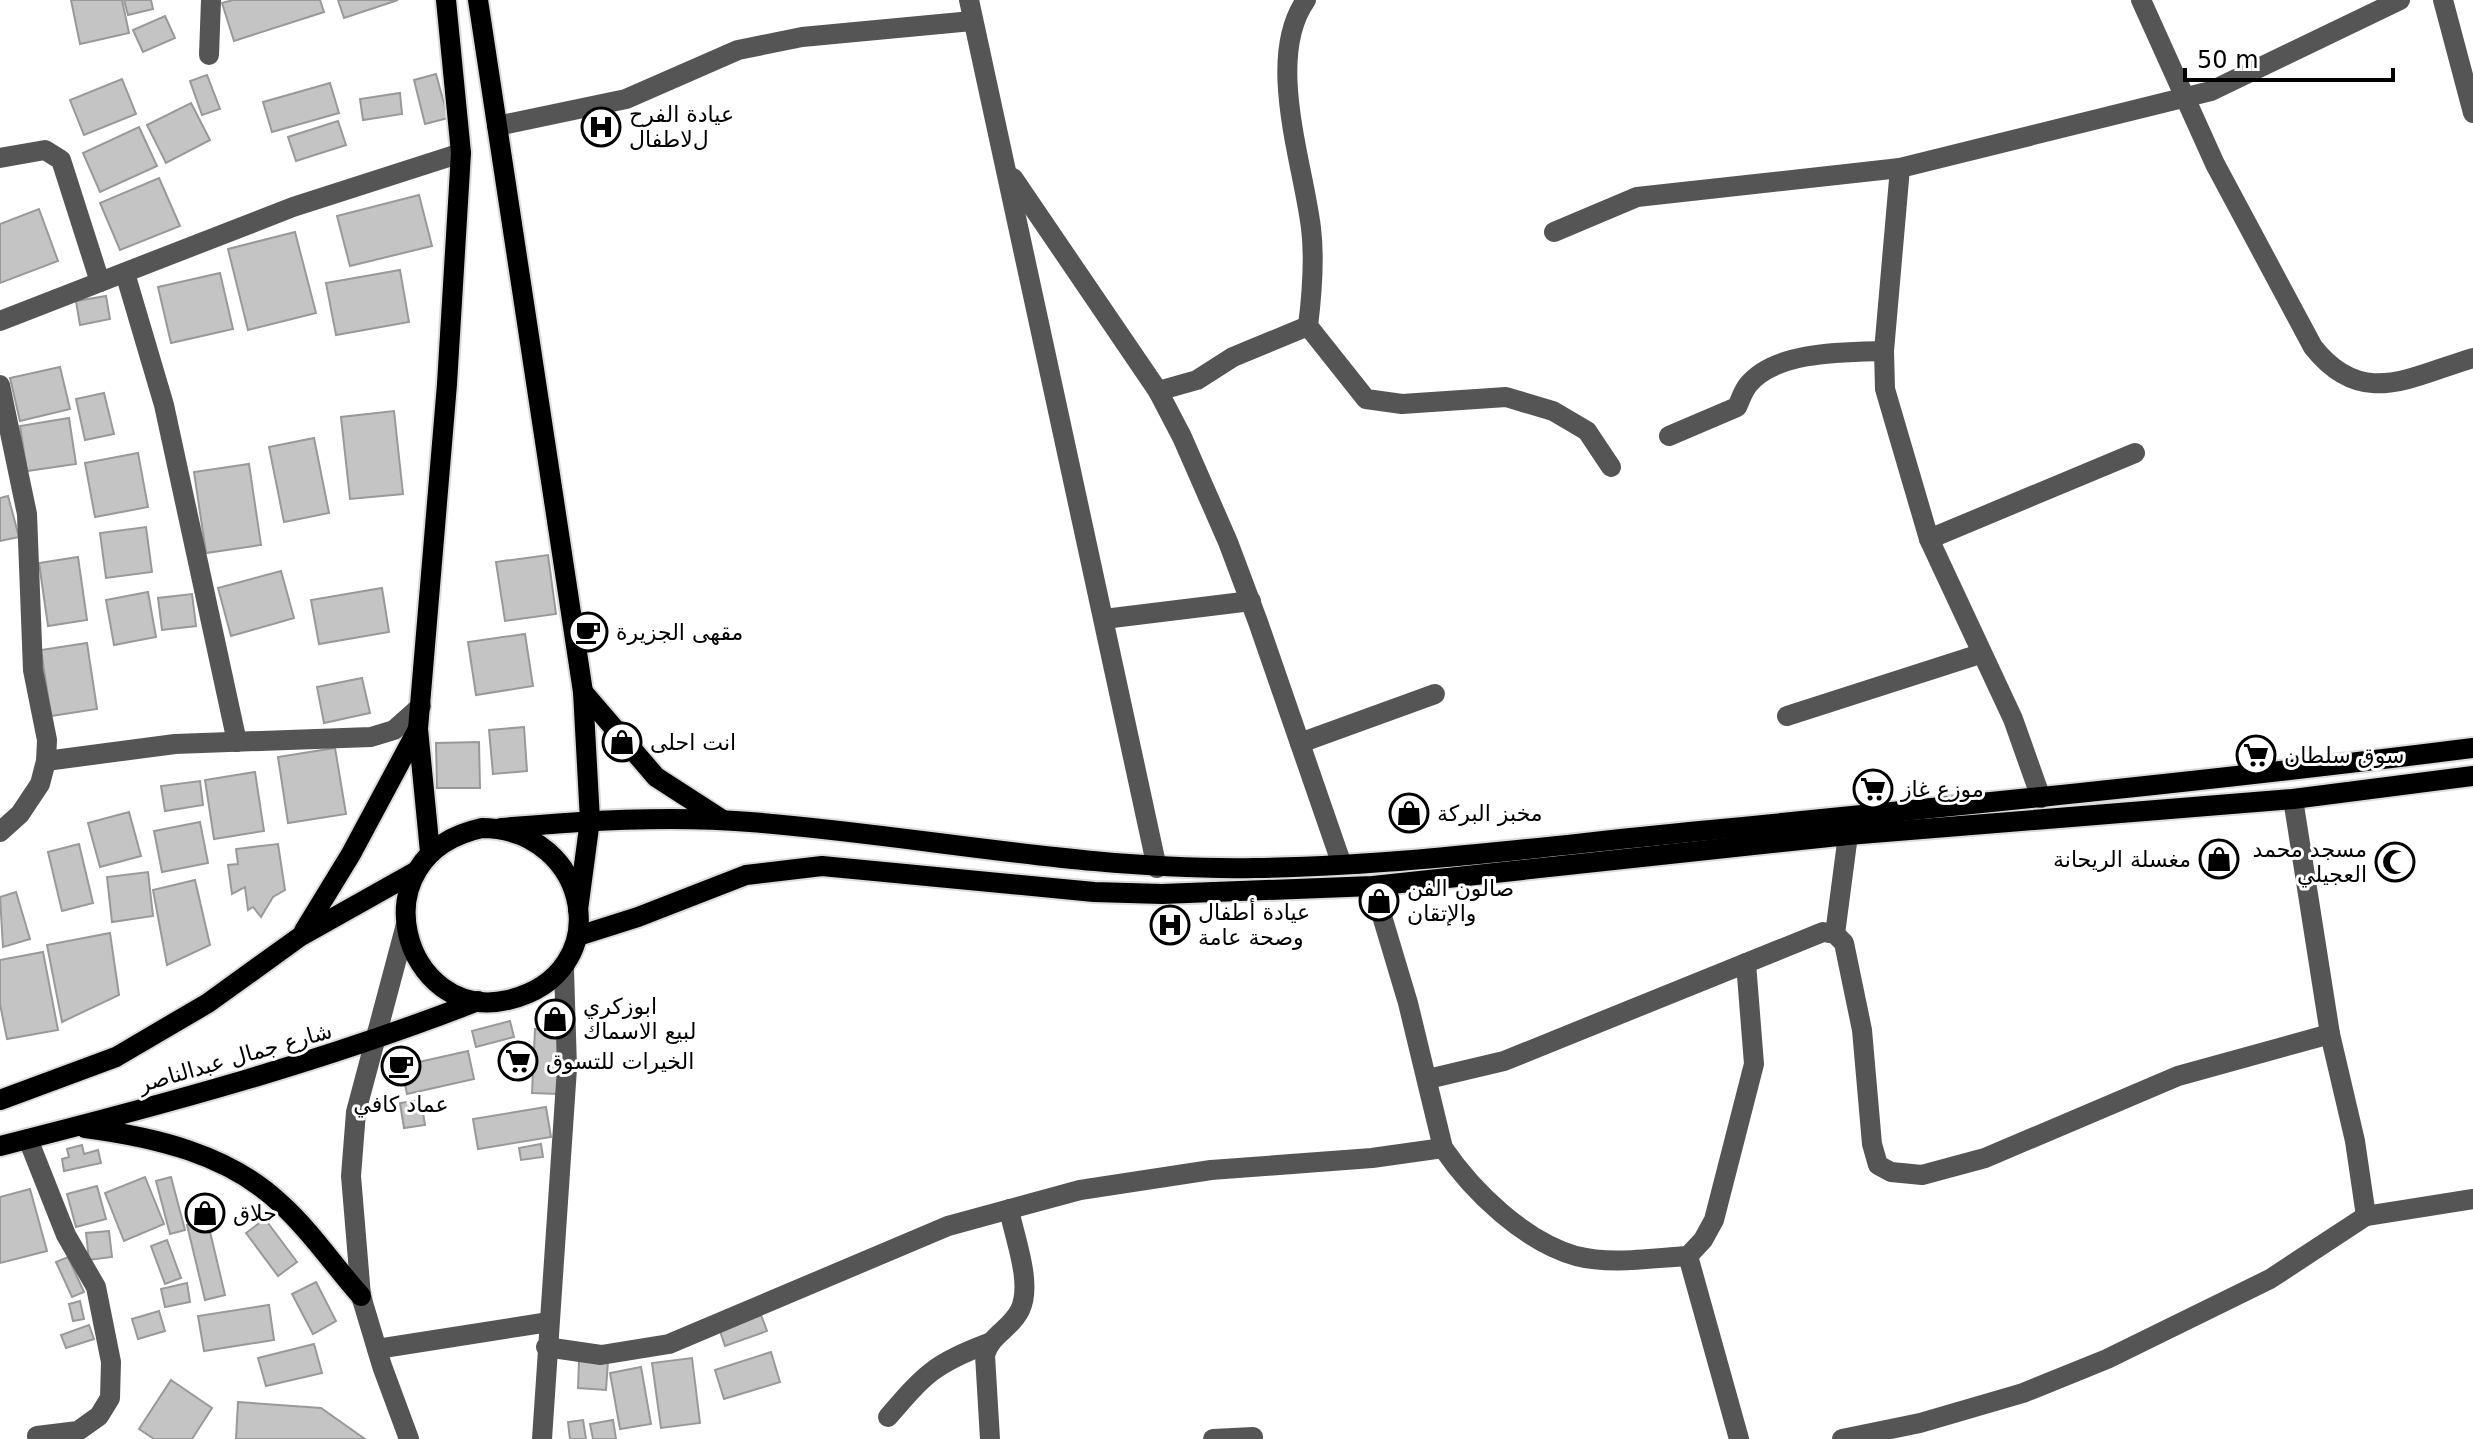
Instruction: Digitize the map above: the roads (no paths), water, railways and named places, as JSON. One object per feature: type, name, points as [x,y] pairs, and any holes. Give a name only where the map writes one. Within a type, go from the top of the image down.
[{"type":"main road","points":[[430,852],[418,729],[447,384],[461,153],[446,0]]},
{"type":"main road","points":[[478,0],[583,692],[590,820],[578,910],[578,936],[564,969],[533,991],[506,1001],[478,1001],[452,992],[430,976],[414,954],[405,928],[406,895],[415,872],[430,852],[463,832],[590,820],[725,821],[1157,868],[1258,868],[2041,798],[2473,748]]},
{"type":"main road","points":[[583,692],[656,777],[695,806],[725,821]]},
{"type":"main road","points":[[301,936],[351,854],[418,729]]},
{"type":"main road","points":[[578,936],[638,917],[746,875],[822,866],[1107,893],[1162,894],[1373,886],[1848,835],[2293,799],[2473,776]]},
{"type":"main road","points":[[501,828],[525,834],[545,846],[562,864],[573,886],[578,910]]},
{"type":"main road","name":"شارع جمال عبدالناصر","points":[[0,1100],[116,1057],[208,1003],[301,936],[415,872]]},
{"type":"main road","name":"شارع جمال عبدالناصر","points":[[0,1146],[284,1071],[372,1043],[478,1001]]},
{"type":"main road","points":[[73,1127],[136,1134],[186,1149],[249,1181],[279,1202],[361,1296]]},
{"type":"street","points":[[209,55],[211,0]]},
{"type":"street","points":[[969,0],[1157,868]]},
{"type":"street","points":[[1306,0],[1296,14],[1288,47],[1288,92],[1312,231],[1313,283],[1308,326],[1366,399],[1402,404],[1506,397],[1553,411],[1587,431],[1611,467]]},
{"type":"street","points":[[2141,0],[2182,96],[2307,338],[2331,370],[2355,383],[2373,386],[2473,358]]},
{"type":"street","points":[[1554,232],[1637,197],[1900,168],[2211,91],[2400,0]]},
{"type":"street","points":[[2443,0],[2473,113]]},
{"type":"street","points":[[497,126],[626,99],[753,47],[802,37],[972,21]]},
{"type":"street","points":[[0,158],[45,150],[61,160],[100,282]]},
{"type":"street","points":[[0,321],[293,207],[461,153]]},
{"type":"street","points":[[1005,166],[1158,391],[1223,529],[1251,601],[1341,862]]},
{"type":"street","points":[[1900,168],[1884,351],[1885,389],[1929,539],[1980,654],[2013,719],[2041,798]]},
{"type":"street","points":[[125,273],[164,405],[237,742]]},
{"type":"street","points":[[1158,391],[1197,380],[1233,357],[1308,326]]},
{"type":"street","points":[[1669,436],[1737,407],[1748,384],[1775,367],[1820,352],[1884,351]]},
{"type":"street","points":[[0,385],[27,514],[31,644],[47,740],[40,784],[29,802],[0,832]]},
{"type":"street","points":[[1929,539],[2135,453]]},
{"type":"street","points":[[1104,619],[1251,601]]},
{"type":"street","points":[[1787,716],[1980,654]]},
{"type":"street","points":[[1300,743],[1435,694]]},
{"type":"street","points":[[46,761],[175,744],[371,737],[394,730],[421,706]]},
{"type":"street","points":[[2293,799],[2330,1034],[2355,1141],[2366,1216]]},
{"type":"street","points":[[1835,934],[1848,835]]},
{"type":"street","points":[[1373,886],[1428,1079],[1443,1148],[1457,1167],[1494,1204],[1552,1246],[1578,1256],[1617,1260],[1688,1256],[1703,1240],[1714,1220],[1754,1064],[1746,963]]},
{"type":"street","points":[[405,928],[356,1112],[351,1176],[361,1296],[409,1439]]},
{"type":"street","points":[[1428,1079],[1504,1061],[1823,932],[1835,934],[1844,943],[1862,1030],[1872,1144],[1878,1165],[1891,1172],[1922,1175],[1985,1158],[2178,1076],[2330,1034]]},
{"type":"street","points":[[542,1439],[567,1068],[564,969]]},
{"type":"street","points":[[28,1139],[66,1235],[96,1287],[111,1362],[110,1398],[99,1416],[78,1431],[37,1436]]},
{"type":"street","points":[[546,1347],[601,1355],[669,1344],[948,1226],[1080,1190],[1182,1174],[1372,1158],[1443,1148]]},
{"type":"street","points":[[1842,1439],[1920,1423],[2023,1393],[2107,1359],[2270,1279],[2366,1216],[2473,1199]]},
{"type":"street","points":[[990,1439],[985,1355],[989,1343],[1020,1311],[1023,1297],[1023,1279],[1009,1209]]},
{"type":"street","points":[[1688,1256],[1739,1439]]},
{"type":"street","points":[[377,1349],[549,1322]]},
{"type":"street","points":[[888,1417],[917,1383],[945,1359],[989,1343]]},
{"type":"street","points":[[1213,1439],[1253,1437]]},
{"type":"place","name":"عيادة الفرح لﻻطفال","points":[[601,127]]},
{"type":"place","name":"مقهى الجزيرة","points":[[588,632]]},
{"type":"place","name":"انت احلى","points":[[622,742]]},
{"type":"place","name":"سوق سلطان","points":[[2256,755]]},
{"type":"place","name":"موزع غاز","points":[[1873,789]]},
{"type":"place","name":"مخبز البركة","points":[[1409,813]]},
{"type":"place","name":"مغسلة الريحانة","points":[[2219,859]]},
{"type":"place","name":"مسجد محمد العجيلي","points":[[2395,862]]},
{"type":"place","name":"صالون الفن والإتقان","points":[[1379,901]]},
{"type":"place","name":"عيادة أطفال وصحة عامة","points":[[1170,925]]},
{"type":"place","name":"ابوزكري لبيع اﻻسماك","points":[[555,1019]]},
{"type":"place","name":"الخيرات للتسوق","points":[[518,1061]]},
{"type":"place","name":"عماد كافي","points":[[401,1066]]},
{"type":"place","name":"حلاق","points":[[205,1213]]}]
